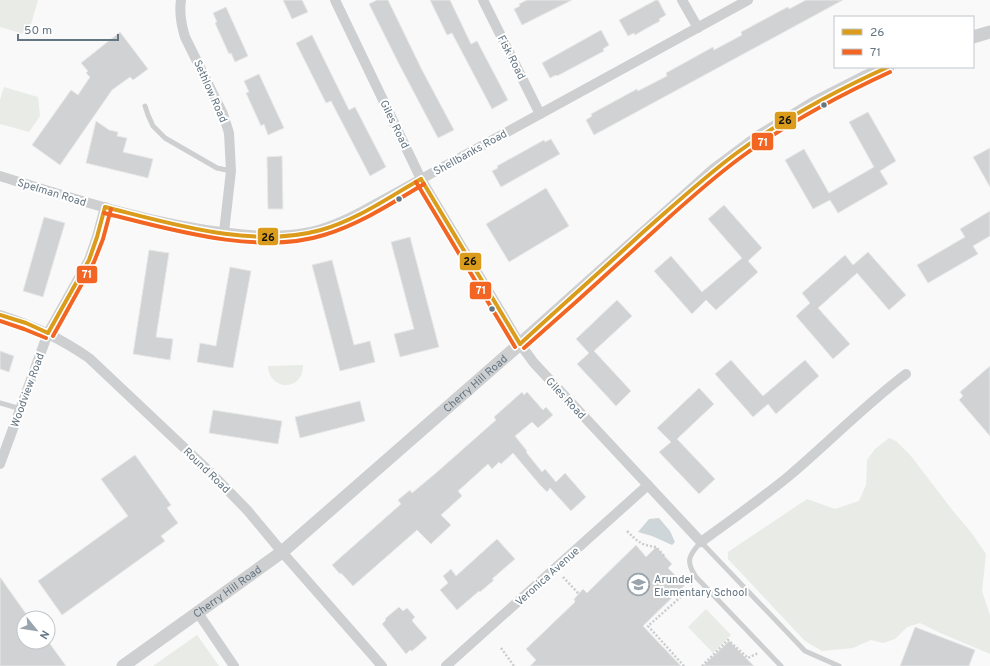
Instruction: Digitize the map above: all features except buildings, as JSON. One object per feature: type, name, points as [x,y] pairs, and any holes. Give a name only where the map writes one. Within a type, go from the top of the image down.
[{"type":"street","name":"Sethlow Road","points":[[181,0],[181,23],[185,37],[222,114],[229,133],[231,172],[224,232]]},
{"type":"street","name":"Giles Road","points":[[335,0],[421,179],[520,344],[534,363],[701,542]]},
{"type":"street","name":"Fisk Road","points":[[483,0],[540,114]]},
{"type":"street","points":[[682,0],[698,28]]},
{"type":"street","name":"Shellbanks Road","points":[[105,207],[196,229],[256,236],[304,234],[321,230],[348,219],[748,0]]},
{"type":"street","points":[[974,37],[990,32]]},
{"type":"street","name":"Cherry Hill Road","points":[[123,666],[282,552],[520,344],[681,199],[737,153],[760,136],[814,103],[886,68]]},
{"type":"street","name":"Spelman Road","points":[[0,176],[105,207]]},
{"type":"street","name":"Woodview Road","points":[[0,464],[48,332],[88,260],[97,237],[105,207]]},
{"type":"street","name":"Round Road","points":[[0,315],[48,332],[71,345],[89,358],[108,375],[212,474],[248,511],[382,666]]},
{"type":"street","points":[[701,542],[789,476],[876,398],[906,374]]},
{"type":"street","name":"Veronica Avenue","points":[[446,666],[648,485]]},
{"type":"street","points":[[198,613],[234,666]]},
{"type":"lane","points":[[145,106],[153,126],[165,138],[217,168],[231,172]]},
{"type":"lane","points":[[0,403],[21,409]]},
{"type":"lane","points":[[781,666],[699,580],[690,568],[690,558],[696,547],[701,542],[805,652],[839,666]]},
{"type":"path","points":[[627,531],[638,543],[656,547],[665,557]]},
{"type":"path","points":[[563,577],[579,594]]},
{"type":"path","points":[[684,666],[648,626],[699,580]]},
{"type":"path","points":[[702,666],[728,640],[748,658],[766,650]]},
{"type":"path","points":[[501,648],[514,666]]},
{"type":"shaded area","points":[[0,0],[38,0],[28,35],[0,27]]},
{"type":"shaded area","points":[[4,87],[38,97],[40,116],[29,132],[0,124],[0,100]]},
{"type":"shaded area","points":[[303,365],[302,374],[298,380],[293,384],[286,385],[280,384],[274,380],[270,374],[268,366]]},
{"type":"shaded area","points":[[889,438],[896,441],[911,456],[971,532],[986,554],[982,591],[990,615],[990,654],[920,623],[907,627],[895,639],[883,643],[871,640],[853,648],[822,651],[805,641],[728,559],[728,552],[807,499],[835,509],[859,501],[866,485],[867,460],[875,449]]},
{"type":"shaded area","points":[[659,518],[670,531],[675,542],[672,545],[652,536],[638,532],[649,519]]},
{"type":"shaded area","points":[[706,609],[731,635],[713,653],[688,627]]},
{"type":"shaded area","points":[[197,635],[219,666],[153,666]]},
{"type":"transit line","name":"26","points":[[520,344],[677,202],[738,152],[811,106],[886,68]]},
{"type":"transit line","name":"71","points":[[524,348],[691,198],[740,158],[776,133],[813,111],[890,72]]},
{"type":"transit line","name":"26","points":[[421,179],[520,344]]},
{"type":"transit line","name":"26","points":[[105,207],[185,227],[240,236],[268,237],[295,235],[334,226],[372,208],[421,179]]},
{"type":"transit line","name":"71","points":[[416,182],[515,347]]},
{"type":"transit line","name":"71","points":[[104,213],[185,233],[214,238],[271,243],[298,241],[324,235],[350,225],[376,212],[424,184]]},
{"type":"transit line","name":"26","points":[[48,333],[89,260],[105,207]]},
{"type":"transit line","name":"71","points":[[53,336],[94,262],[103,239],[111,209]]},
{"type":"transit line","name":"26","points":[[0,315],[26,323],[48,333]]},
{"type":"transit line","name":"71","points":[[0,321],[46,338]]},
{"type":"place","name":"Arundel Elementary School","points":[[639,585]]}]
